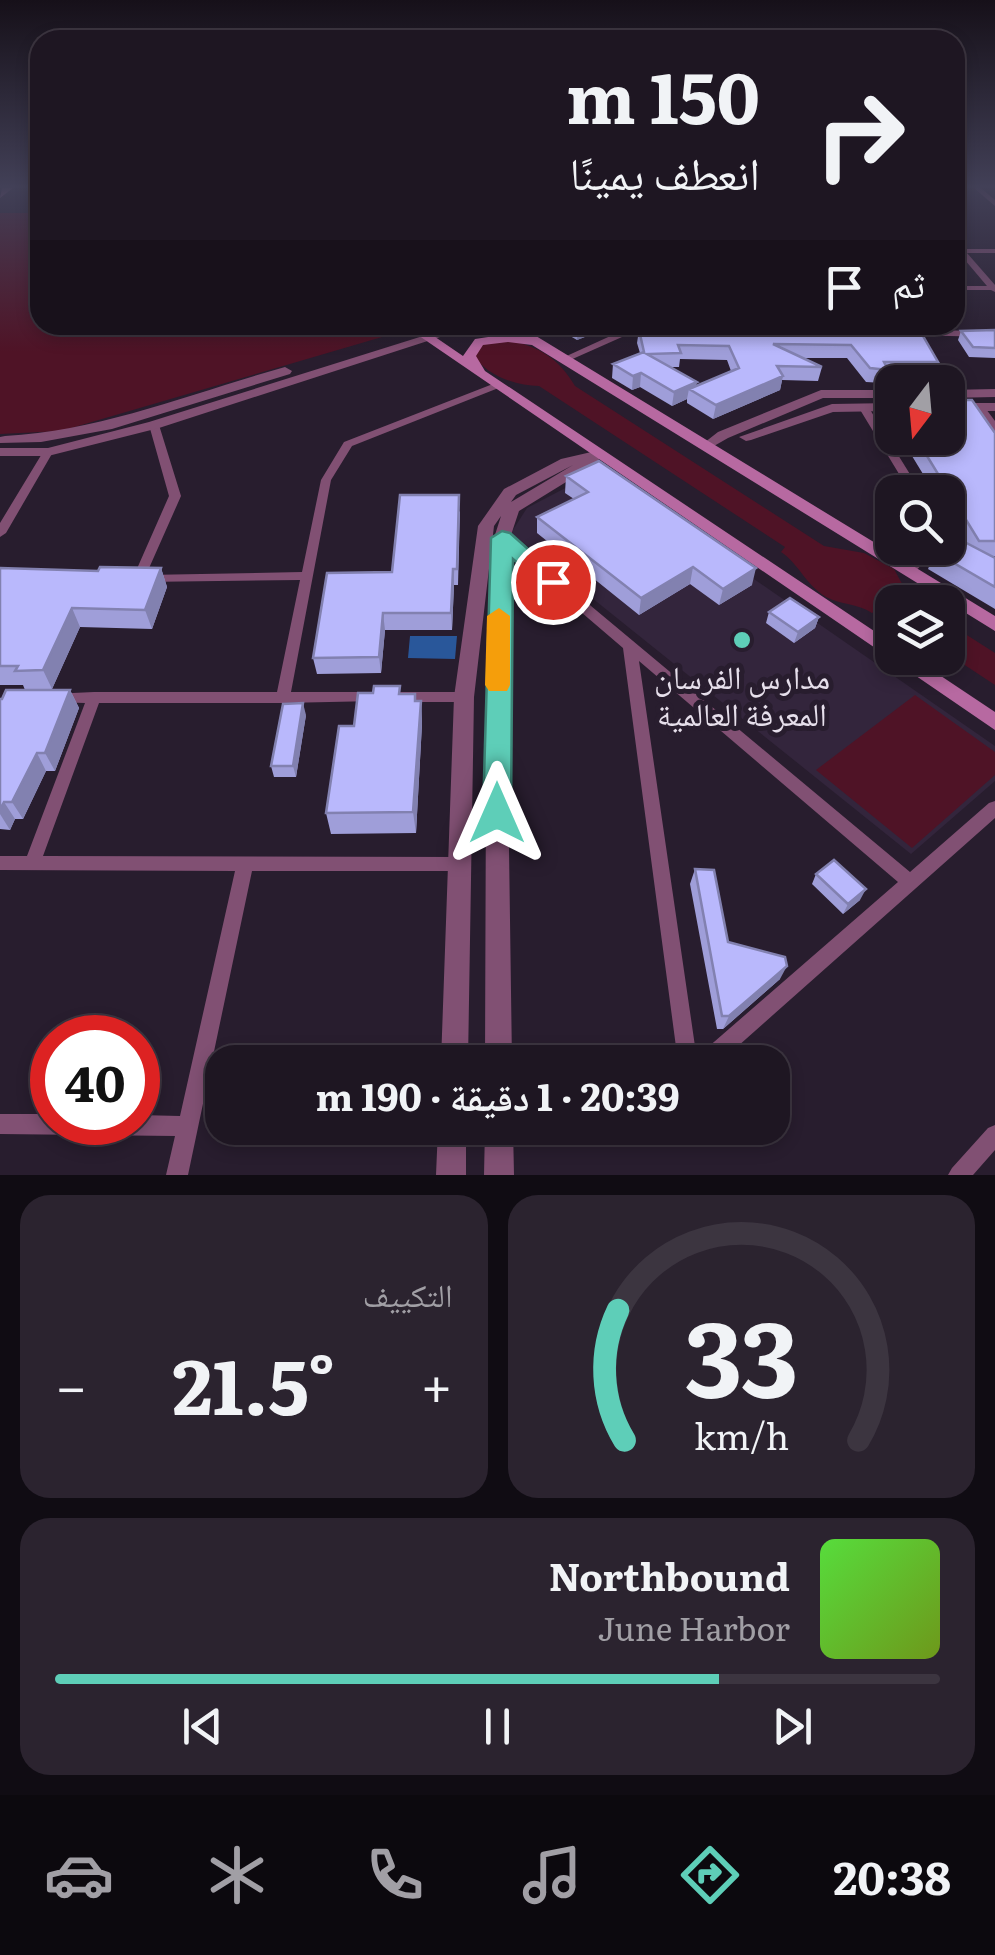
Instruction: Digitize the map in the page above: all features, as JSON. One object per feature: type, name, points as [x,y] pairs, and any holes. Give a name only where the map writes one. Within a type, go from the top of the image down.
[{"type":"main road","points":[[432,335],[875,640]]},
{"type":"main road","points":[[526,335],[995,626]]},
{"type":"main road","points":[[498,384],[469,356],[479,342],[522,340],[564,358]]},
{"type":"main road","points":[[926,675],[995,722]]},
{"type":"street","points":[[965,252],[995,251]]},
{"type":"street","points":[[965,259],[994,289]]},
{"type":"street","points":[[965,288],[994,289]]},
{"type":"street","points":[[965,334],[995,334]]},
{"type":"street","points":[[0,440],[53,438],[87,430],[418,335]]},
{"type":"street","points":[[0,452],[48,452],[154,425],[419,335]]},
{"type":"street","points":[[564,358],[620,335]]},
{"type":"street","points":[[283,698],[326,480],[348,444],[498,384]]},
{"type":"street","points":[[707,446],[723,435],[821,394],[875,394]]},
{"type":"street","points":[[965,394],[995,394]]},
{"type":"street","points":[[987,407],[995,428]]},
{"type":"street","points":[[707,446],[732,442],[832,408],[875,408]]},
{"type":"street","points":[[864,408],[905,475]]},
{"type":"street","points":[[138,580],[175,496],[154,425]]},
{"type":"street","points":[[0,532],[48,452]]},
{"type":"street","points":[[499,1045],[497,777],[502,538],[512,508],[600,454]]},
{"type":"street","points":[[455,1045],[464,697],[486,526],[510,492],[566,462],[600,454]]},
{"type":"street","points":[[502,538],[910,882]]},
{"type":"street","points":[[909,571],[915,565]]},
{"type":"street","points":[[119,580],[307,576]]},
{"type":"street","points":[[630,648],[686,1045]]},
{"type":"street","points":[[32,863],[94,697]]},
{"type":"street","points":[[38,698],[464,697]]},
{"type":"street","points":[[462,781],[497,777]]},
{"type":"street","points":[[725,1045],[995,808]]},
{"type":"street","points":[[0,863],[460,864]]},
{"type":"street","points":[[177,1175],[245,864]]},
{"type":"street","points":[[0,1124],[188,1126]]},
{"type":"street","points":[[961,1174],[995,1135]]},
{"type":"street","points":[[451,1175],[452,1145]]},
{"type":"street","points":[[499,1145],[500,1175]]},
{"type":"shaded area","points":[[0,243],[30,243],[30,335],[389,335],[61,431],[0,434]]},
{"type":"shaded area","points":[[496,339],[522,343],[543,352],[561,366],[575,386],[824,546],[864,553],[875,559],[875,565],[894,569],[903,585],[875,585],[872,613],[826,597],[781,552],[785,547],[539,386],[511,381],[485,368],[473,354],[479,345]]},
{"type":"shaded area","name":"مدارس الفرسان المعرفة العالمية","points":[[598,471],[875,663],[875,675],[893,675],[995,746],[995,781],[911,854],[511,533],[527,508]]},
{"type":"shaded area","points":[[965,634],[995,653],[995,685],[965,665]]},
{"type":"shaded area","points":[[915,695],[995,752],[995,775],[912,848],[816,770]]},
{"type":"water","points":[[410,636],[457,636],[455,659],[408,658]]},
{"type":"building","points":[[995,330],[995,348],[973,347],[965,331]]},
{"type":"building","points":[[640,335],[922,335],[938,362],[884,362],[886,365],[875,365],[875,369],[870,368],[851,345],[773,344],[822,367],[777,366],[783,376],[716,405],[689,389],[739,368],[729,346],[678,345],[681,353],[647,354],[697,382],[674,392],[641,373],[633,376],[613,364],[644,352]]},
{"type":"building","points":[[965,400],[972,400],[995,433],[995,541],[979,541],[965,518],[965,475],[939,475],[926,455],[965,455]]},
{"type":"building","points":[[599,461],[756,568],[723,589],[693,567],[641,598],[537,517],[588,492],[566,476]]},
{"type":"building","points":[[400,495],[459,495],[457,569],[453,569],[451,613],[383,613],[379,657],[313,658],[327,573],[392,572]]},
{"type":"building","points":[[965,542],[995,558],[995,587],[957,565],[965,565]]},
{"type":"building","points":[[100,567],[161,568],[145,610],[72,608],[43,670],[15,671],[18,666],[0,666],[0,568],[98,571]]},
{"type":"building","points":[[790,598],[819,617],[798,632],[769,612]]},
{"type":"building","points":[[374,686],[400,686],[399,694],[415,694],[415,701],[421,701],[413,812],[326,813],[339,726],[354,726],[358,693],[373,693]]},
{"type":"building","points":[[6,690],[70,690],[45,753],[37,753],[12,802],[4,802],[0,810],[0,699]]},
{"type":"building","points":[[303,703],[293,766],[271,766],[283,704]]},
{"type":"building","points":[[834,860],[866,889],[848,904],[816,874]]},
{"type":"building","points":[[695,869],[714,870],[728,942],[785,957],[787,966],[729,1016],[722,1016]]},
{"type":"slow traffic","points":[[498,685],[499,616]]},
{"type":"place","name":"مدارس الفرسان المعرفة العالمية","points":[[742,640]]},
{"type":"route","points":[[497,813],[502,538],[553,582]]}]
